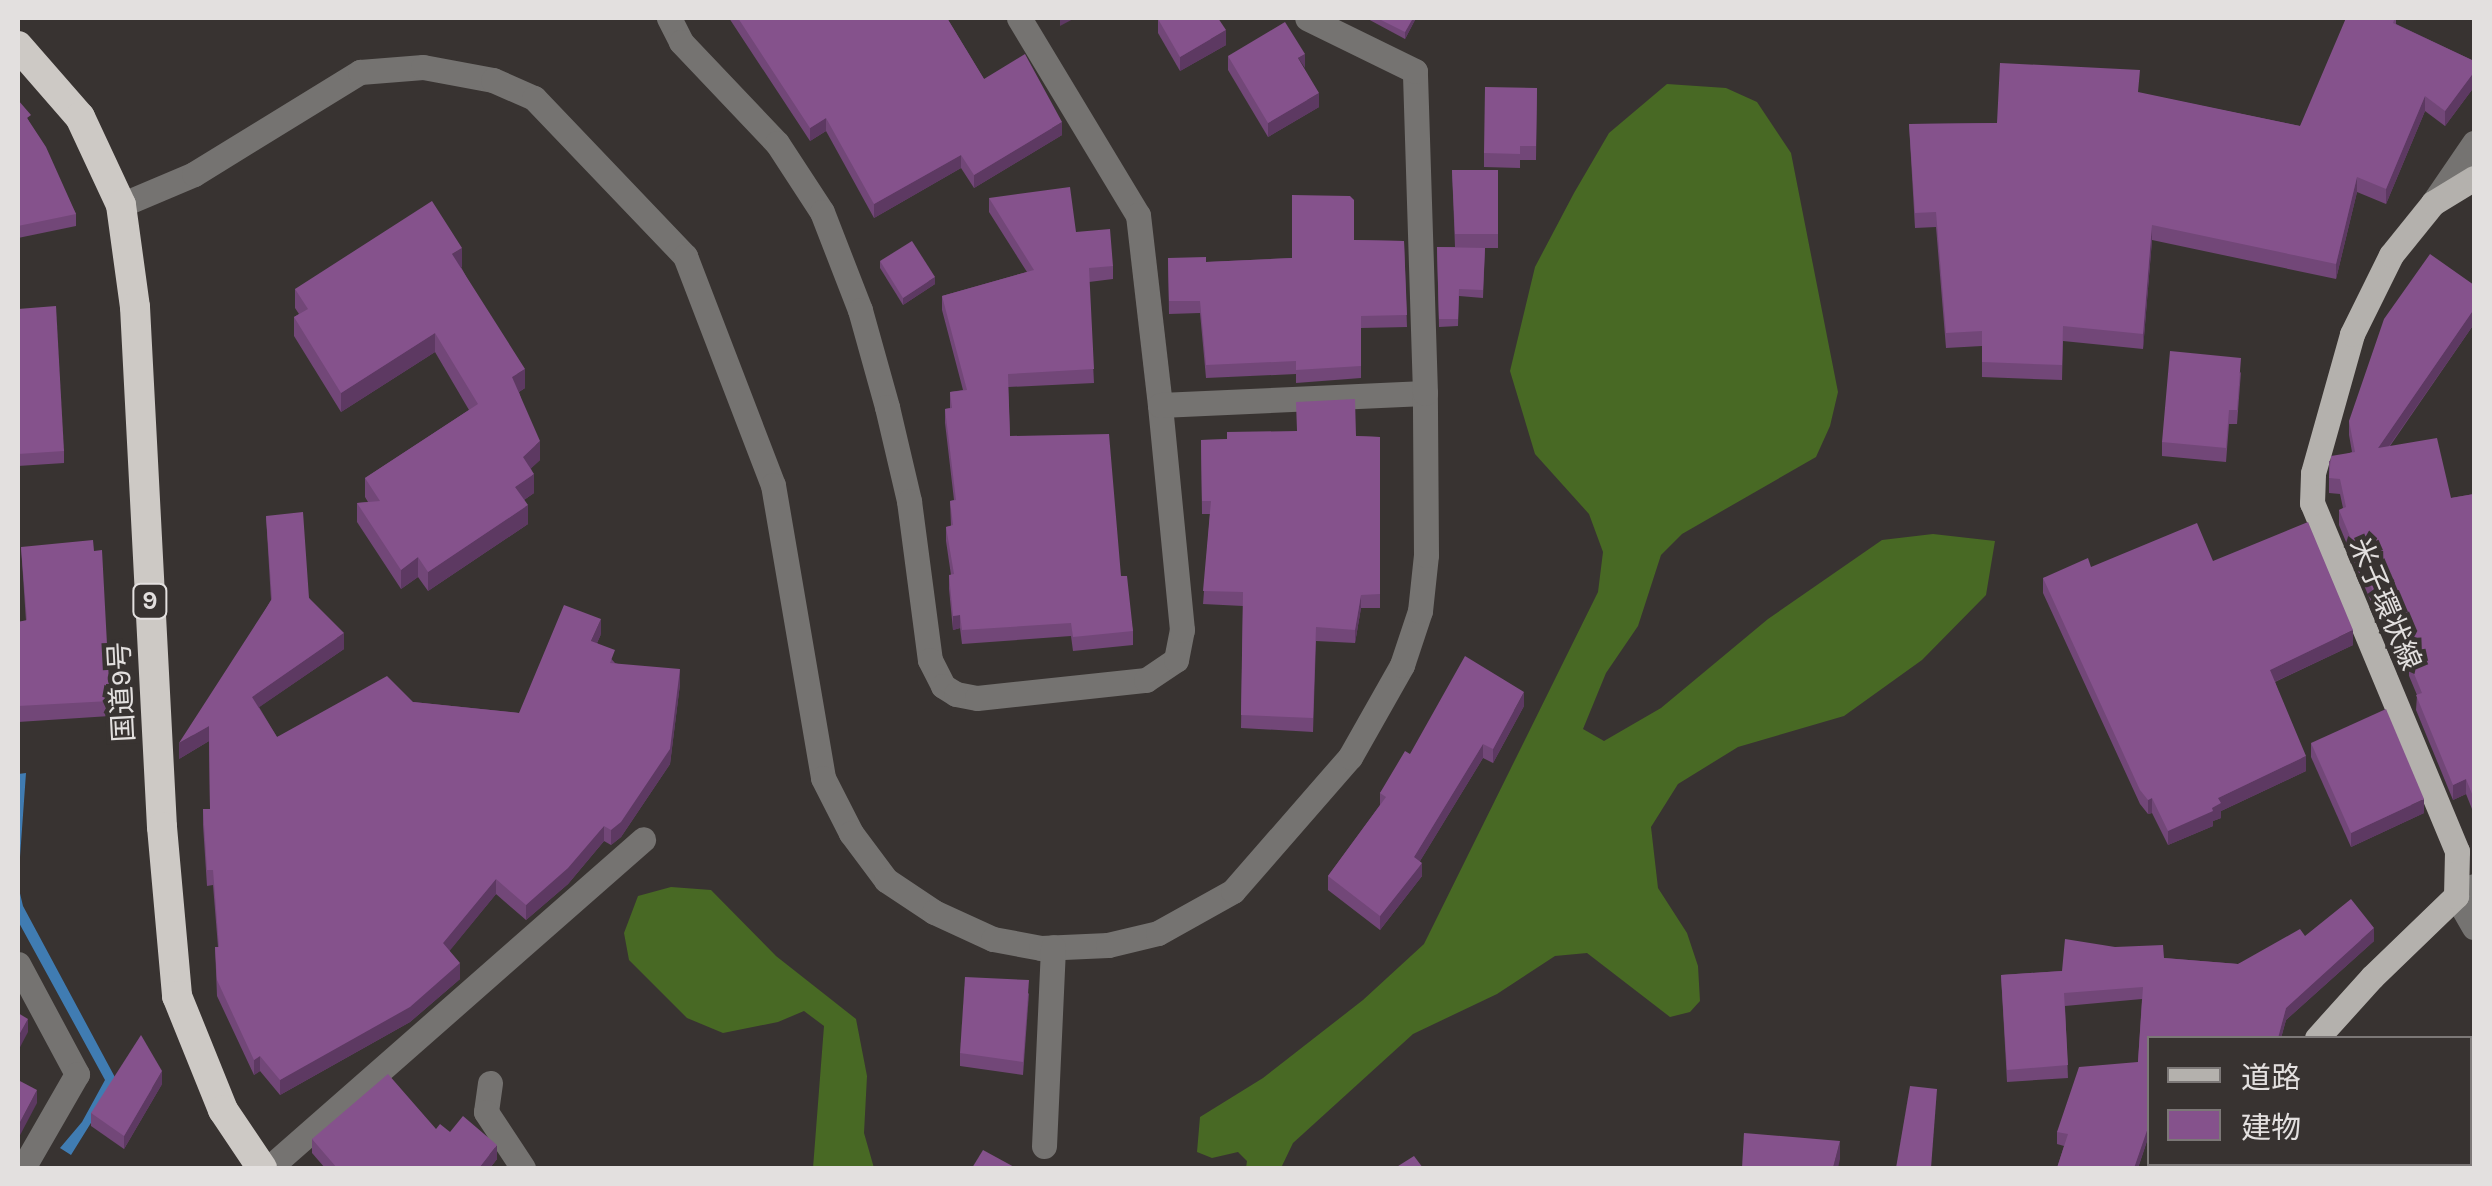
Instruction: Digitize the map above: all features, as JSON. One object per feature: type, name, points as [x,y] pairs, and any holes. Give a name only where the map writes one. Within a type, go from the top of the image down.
[{"type":"highway","name":"国道9号","points":[[18,46],[80,117],[121,204],[135,307],[162,828],[178,996],[223,1110],[266,1168]]},
{"type":"main road","name":"米子環状線","points":[[2465,891],[2457,851],[2312,503],[2312,474],[2352,334],[2391,255],[2434,203],[2474,178]]},
{"type":"main road","points":[[2319,1036],[2372,977],[2465,891]]},
{"type":"street","points":[[669,18],[681,42],[776,143],[822,212],[860,310],[910,501],[930,660],[943,686],[977,698],[1146,680],[1176,660],[1182,630],[1138,215],[1019,18]]},
{"type":"street","points":[[121,204],[194,174],[360,72],[423,67],[494,80],[534,98],[685,256],[773,485],[823,778],[851,833],[886,880],[934,912],[993,939],[1052,947],[1108,945],[1158,933],[1233,891],[1350,757],[1394,680],[1420,611],[1426,554],[1426,393],[1415,71],[1307,18]]},
{"type":"street","points":[[2434,203],[2474,143]]},
{"type":"street","points":[[1160,405],[1426,393]]},
{"type":"street","points":[[266,1168],[643,839]]},
{"type":"street","points":[[2465,891],[2474,927]]},
{"type":"street","points":[[1044,1146],[1052,947]]},
{"type":"street","points":[[18,964],[76,1074],[23,1168]]},
{"type":"street","points":[[490,1084],[486,1112],[523,1168]]},
{"type":"green space","points":[[1667,84],[1726,88],[1757,102],[1791,153],[1838,392],[1830,426],[1816,457],[1682,534],[1661,555],[1638,626],[1606,673],[1583,729],[1604,741],[1661,708],[1768,619],[1882,540],[1933,534],[1995,541],[1986,595],[1922,660],[1844,716],[1738,747],[1678,784],[1651,827],[1658,888],[1687,933],[1698,966],[1700,1001],[1690,1012],[1670,1017],[1587,953],[1555,956],[1497,994],[1413,1034],[1293,1143],[1281,1168],[1246,1168],[1247,1161],[1238,1152],[1212,1158],[1197,1152],[1200,1117],[1263,1078],[1363,1000],[1424,944],[1598,592],[1603,552],[1589,514],[1535,454],[1510,371],[1535,267],[1574,193],[1609,133]]},
{"type":"green space","points":[[671,887],[711,890],[776,956],[856,1019],[867,1076],[864,1133],[874,1168],[813,1168],[824,1026],[804,1011],[778,1022],[723,1033],[687,1018],[629,960],[624,933],[638,896]]},
{"type":"water","points":[[26,773],[18,885],[18,774]]},
{"type":"water","points":[[18,885],[23,906],[117,1081],[71,1155],[60,1148],[82,1122],[105,1080],[18,921]]},
{"type":"building","points":[[738,18],[947,18],[984,79],[1025,54],[1062,122],[974,175],[961,155],[874,204],[826,118],[810,128]]},
{"type":"building","points":[[1160,18],[1218,18],[1226,30],[1180,57]]},
{"type":"building","points":[[1377,18],[1413,18],[1405,32]]},
{"type":"building","points":[[2346,18],[2395,18],[2393,23],[2474,61],[2474,72],[2445,111],[2425,96],[2386,189],[2357,177],[2336,264],[2152,225],[2143,334],[2063,326],[2062,365],[1982,362],[1982,331],[1946,333],[1936,212],[1915,213],[1909,124],[1997,123],[2000,63],[2140,70],[2138,92],[2300,126]]},
{"type":"building","points":[[1285,22],[1305,54],[1298,58],[1319,93],[1268,123],[1228,56]]},
{"type":"building","points":[[1485,87],[1537,88],[1536,146],[1520,146],[1520,154],[1484,153]]},
{"type":"building","points":[[18,100],[31,115],[27,118],[46,147],[76,214],[18,226]]},
{"type":"building","points":[[1452,170],[1498,170],[1498,234],[1455,234]]},
{"type":"building","points":[[1070,187],[1076,232],[1110,229],[1113,266],[1089,268],[1094,369],[1008,374],[1010,436],[1109,434],[1121,576],[1127,576],[1133,631],[1073,637],[1071,623],[962,630],[960,615],[953,616],[949,575],[954,574],[946,527],[953,525],[950,501],[956,500],[945,409],[952,408],[950,392],[967,390],[942,296],[1034,270],[989,198]]},
{"type":"building","points":[[1292,195],[1350,196],[1354,200],[1354,240],[1404,241],[1407,315],[1361,316],[1361,366],[1296,370],[1296,361],[1206,365],[1200,301],[1169,301],[1168,258],[1206,257],[1206,262],[1292,258]]},
{"type":"building","points":[[432,201],[462,248],[452,254],[525,369],[512,377],[540,441],[523,457],[534,474],[515,487],[528,505],[428,572],[418,557],[401,570],[357,503],[380,501],[365,478],[478,404],[435,333],[341,393],[294,317],[308,309],[295,289]]},
{"type":"building","points":[[912,241],[935,277],[903,298],[880,261]]},
{"type":"building","points":[[1437,247],[1485,248],[1483,290],[1459,289],[1458,319],[1439,319]]},
{"type":"building","points":[[2430,254],[2474,285],[2474,309],[2378,448],[2437,438],[2451,498],[2474,494],[2474,799],[2466,779],[2453,785],[2416,695],[2422,693],[2389,613],[2383,616],[2339,510],[2346,507],[2340,479],[2329,478],[2331,456],[2355,452],[2349,421],[2384,319]]},
{"type":"building","points":[[56,306],[64,451],[18,454],[18,309]]},
{"type":"building","points":[[2170,351],[2241,358],[2237,410],[2229,410],[2226,448],[2162,442]]},
{"type":"building","points":[[1355,399],[1356,436],[1380,437],[1380,594],[1361,595],[1355,630],[1316,627],[1313,718],[1241,715],[1243,592],[1203,591],[1211,501],[1202,501],[1201,440],[1227,439],[1227,432],[1297,431],[1296,402]]},
{"type":"building","points":[[303,512],[309,598],[344,633],[252,697],[277,737],[387,676],[413,702],[519,713],[564,605],[601,619],[591,641],[615,650],[610,663],[680,669],[670,749],[621,822],[611,830],[604,826],[568,868],[526,905],[496,879],[443,943],[460,963],[410,1007],[280,1080],[260,1056],[254,1060],[217,980],[215,947],[219,947],[213,870],[207,870],[203,809],[210,809],[209,726],[179,743],[272,599],[266,516]]},
{"type":"building","points":[[2308,522],[2353,630],[2270,670],[2306,756],[2218,798],[2221,803],[2213,811],[2168,831],[2152,798],[2148,800],[2140,790],[2043,578],[2088,558],[2091,567],[2197,523],[2213,561]]},
{"type":"building","points":[[93,540],[94,551],[102,550],[110,701],[18,706],[18,622],[27,620],[21,547]]},
{"type":"building","points":[[1465,656],[1524,692],[1493,749],[1483,744],[1414,857],[1422,863],[1380,916],[1328,876],[1386,797],[1380,793],[1405,751],[1410,754]]},
{"type":"building","points":[[2386,709],[2424,799],[2351,833],[2311,743]]},
{"type":"building","points":[[2351,899],[2374,928],[2286,1008],[2279,1036],[2147,1036],[2147,1131],[2134,1168],[2057,1168],[2068,1134],[2057,1132],[2079,1067],[2138,1062],[2143,987],[2064,993],[2068,1065],[2007,1070],[2001,975],[2062,971],[2065,939],[2115,947],[2163,945],[2164,958],[2238,964],[2300,929],[2305,936]]},
{"type":"building","points":[[965,977],[1029,980],[1023,1062],[960,1053]]},
{"type":"building","points":[[18,1013],[28,1019],[18,1037]]},
{"type":"building","points":[[141,1035],[162,1071],[124,1136],[91,1113]]},
{"type":"building","points":[[388,1074],[436,1129],[440,1124],[450,1132],[463,1116],[497,1145],[479,1168],[337,1168],[312,1139]]},
{"type":"building","points":[[18,1080],[37,1090],[18,1126]]},
{"type":"building","points":[[1910,1086],[1937,1089],[1931,1168],[1896,1168]]},
{"type":"building","points":[[2472,1117],[2474,1120],[2472,1165]]},
{"type":"building","points":[[1744,1133],[1840,1141],[1833,1168],[1742,1168]]},
{"type":"building","points":[[983,1150],[1016,1168],[972,1168]]},
{"type":"building","points":[[1414,1156],[1423,1168],[1395,1168]]},
{"type":"building","points":[[2326,1166],[2471,1166],[2469,1168]]}]
